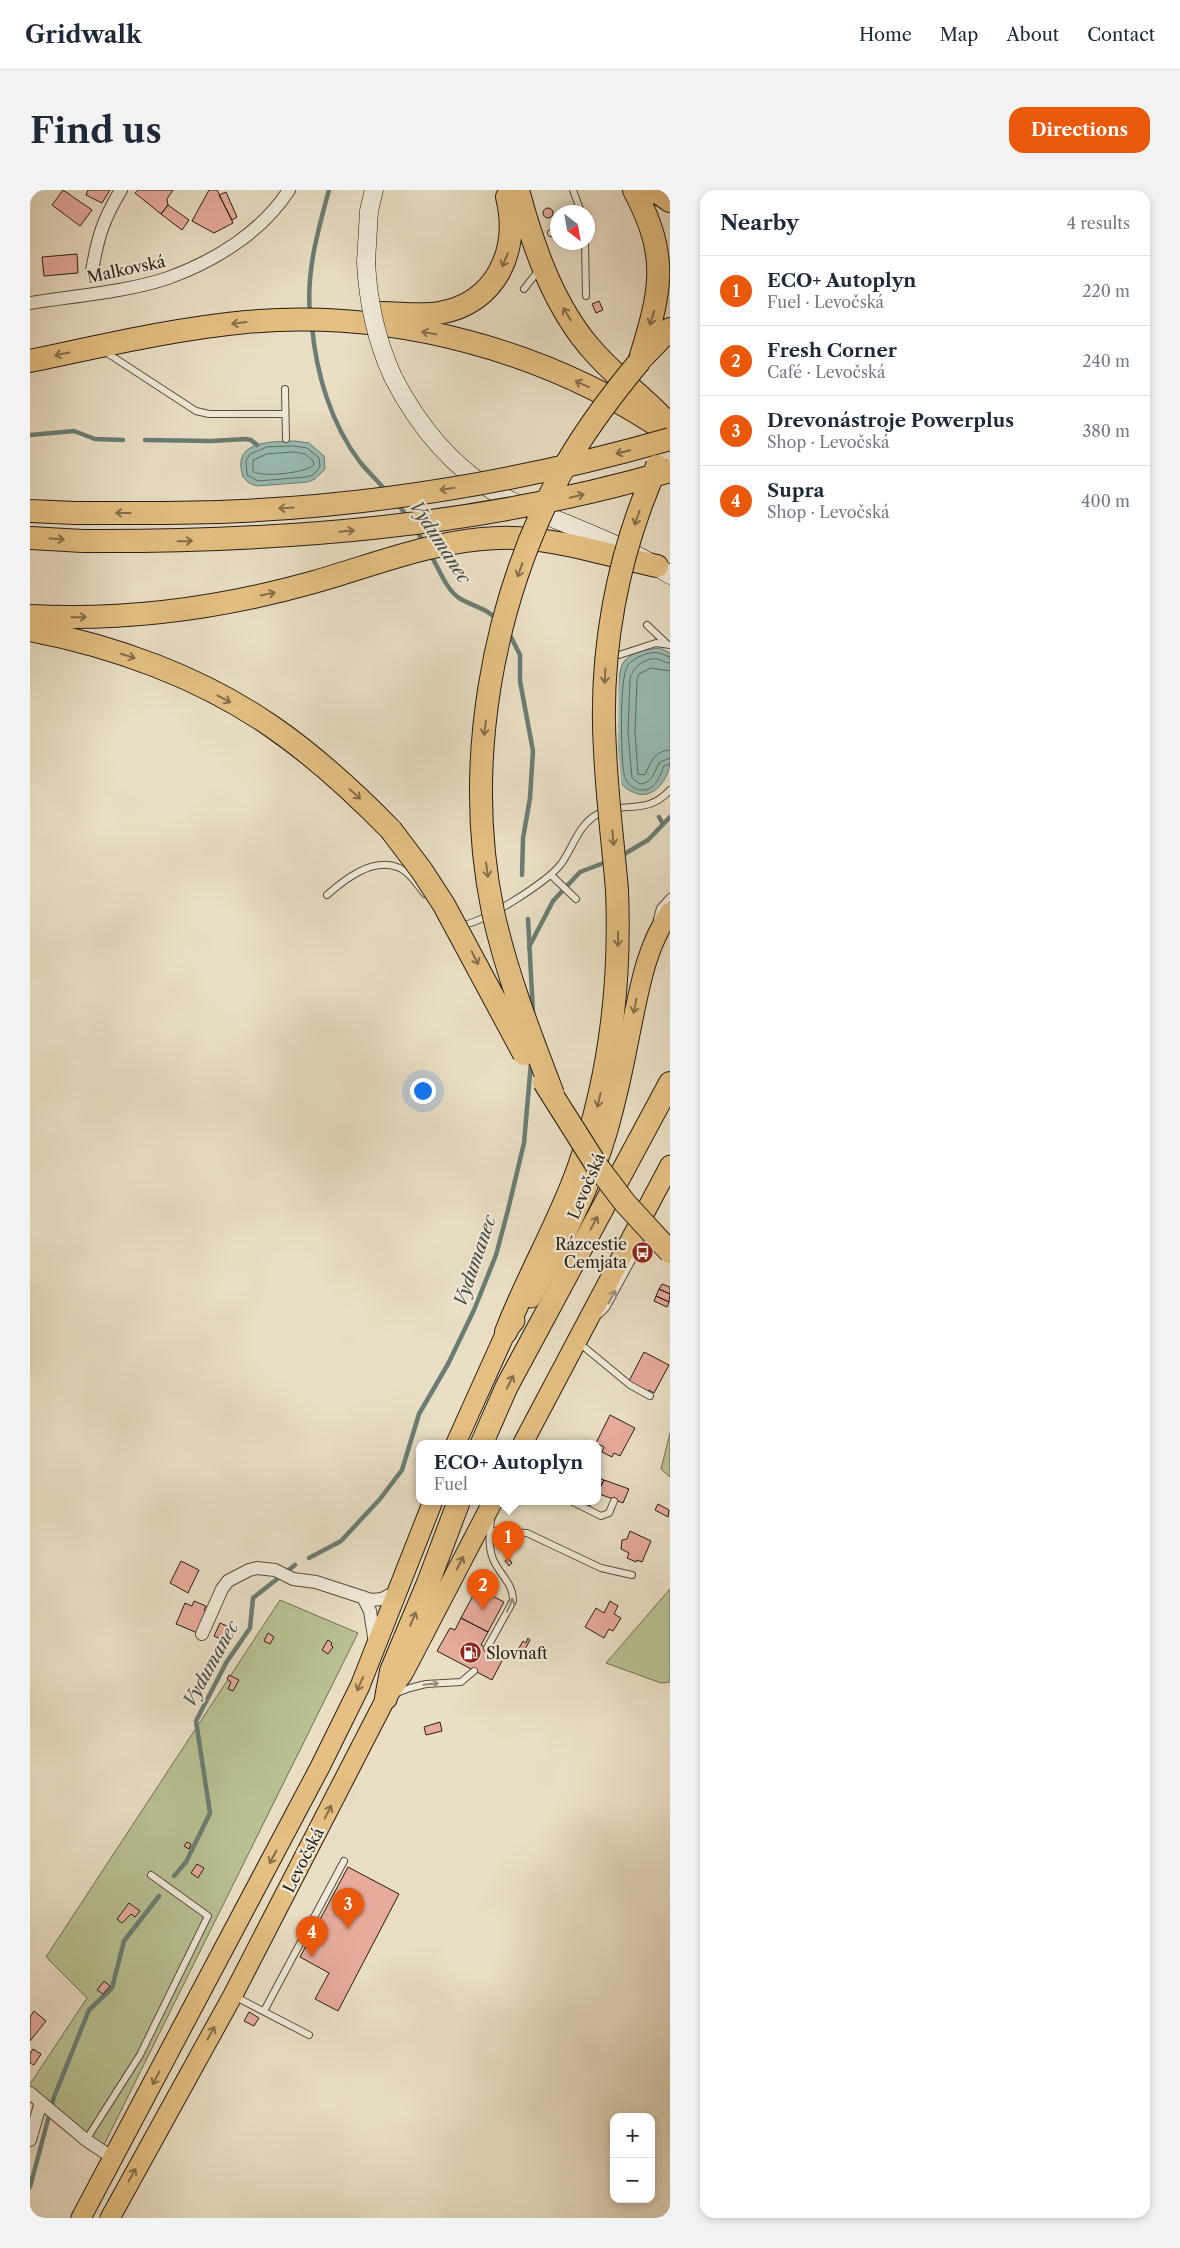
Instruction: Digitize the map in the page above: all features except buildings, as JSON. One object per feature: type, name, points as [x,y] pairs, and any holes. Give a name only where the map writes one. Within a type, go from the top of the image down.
[{"type":"highway","points":[[332,320],[383,313],[424,314],[440,312],[457,308],[481,294],[498,274],[509,249],[512,225],[506,190]]},
{"type":"highway","points":[[518,190],[531,234],[563,307],[593,351],[628,386],[650,404],[670,426]]},
{"type":"highway","points":[[634,190],[656,230],[661,244],[663,261],[662,288],[639,362]]},
{"type":"highway","points":[[654,190],[670,202]]},
{"type":"highway","points":[[30,361],[192,329],[288,320],[332,320],[390,326],[440,335],[506,353],[587,386],[647,418],[670,434]]},
{"type":"highway","points":[[553,1094],[502,951],[487,870],[482,774],[486,714],[495,655],[508,604],[523,560],[548,499],[561,474],[593,422],[639,362],[670,329]]},
{"type":"highway","points":[[30,511],[75,513],[241,512],[366,501],[504,479],[670,440]]},
{"type":"highway","points":[[506,1332],[521,1293],[577,1171],[598,1104],[609,1055],[615,1003],[618,890],[605,750],[606,657],[619,577],[627,547],[646,493],[670,440]]},
{"type":"highway","points":[[30,538],[84,541],[186,541],[331,533],[416,524],[561,500],[670,471]]},
{"type":"highway","points":[[30,616],[105,616],[183,610],[272,593],[401,555],[448,544],[496,538],[538,539],[565,544],[664,571]]},
{"type":"highway","points":[[30,630],[70,639],[135,658],[180,677],[239,707],[270,725],[302,749],[361,800],[391,830],[444,904],[522,1050],[553,1094],[597,1166],[625,1203],[670,1252]]},
{"type":"highway","points":[[486,1435],[535,1334],[670,1083]]},
{"type":"highway","points":[[386,1698],[391,1671],[428,1583],[457,1505]]},
{"type":"main road","points":[[374,190],[369,211],[366,262],[367,284],[374,325],[392,377],[410,408],[426,430],[442,448],[477,480],[499,495],[616,545],[664,571]]},
{"type":"main road","name":"Levočská","points":[[457,1440],[506,1332],[531,1298],[561,1243],[597,1163],[618,1090],[641,980],[651,947],[670,912]]},
{"type":"main road","points":[[525,1440],[670,1165]]},
{"type":"main road","name":"Levočská","points":[[81,2218],[320,1767],[360,1686],[431,1505]]},
{"type":"main road","name":"Levočská","points":[[110,2218],[233,1995],[386,1698],[404,1672],[491,1505]]},
{"type":"street","points":[[92,270],[97,237],[108,212],[121,190]]},
{"type":"street","name":"Malkovská","points":[[30,303],[134,286],[177,274],[230,248],[252,232],[287,191]]},
{"type":"street","points":[[202,1634],[222,1589],[228,1582],[249,1570],[257,1568],[275,1570],[293,1579],[316,1582],[376,1600],[399,1590]]},
{"type":"street","points":[[363,1597],[370,1611],[375,1648]]},
{"type":"street","points":[[30,2093],[39,2105],[64,2120],[86,2140],[113,2158]]},
{"type":"street","points":[[30,2140],[39,2105]]},
{"type":"lane","points":[[573,190],[578,205]]},
{"type":"lane","points":[[585,250],[586,296]]},
{"type":"lane","points":[[524,289],[543,265]]},
{"type":"lane","points":[[98,347],[196,411],[209,414],[285,414]]},
{"type":"lane","points":[[285,389],[286,439]]},
{"type":"lane","points":[[647,625],[669,645]]},
{"type":"lane","points":[[619,655],[656,643],[669,645]]},
{"type":"lane","points":[[438,910],[452,922],[462,925],[469,924],[531,890],[551,875],[562,863],[583,826],[593,818],[615,808],[645,807],[654,804],[670,790]]},
{"type":"lane","points":[[327,895],[340,884],[367,868],[383,865],[398,867],[408,874],[428,897]]},
{"type":"lane","points":[[551,875],[573,896]]},
{"type":"lane","points":[[651,947],[660,908],[670,898]]},
{"type":"lane","points":[[579,1337],[630,1385],[650,1396]]},
{"type":"lane","points":[[531,1440],[546,1399]]},
{"type":"lane","points":[[579,1505],[601,1516],[609,1513],[614,1501]]},
{"type":"lane","points":[[487,1648],[513,1601],[514,1595],[493,1559],[489,1548],[491,1519],[498,1505]]},
{"type":"lane","points":[[489,1531],[527,1533],[601,1568],[632,1576]]},
{"type":"lane","points":[[386,1698],[410,1688],[461,1682],[474,1671]]},
{"type":"lane","points":[[264,2011],[344,1861]]},
{"type":"lane","points":[[86,2140],[140,2054],[208,1916],[151,1875]]},
{"type":"lane","points":[[233,1995],[309,2035]]},
{"type":"green space","points":[[670,1433],[670,1477],[661,1469]]},
{"type":"green space","points":[[670,1589],[670,1682],[661,1683],[606,1663]]},
{"type":"green space","points":[[280,1600],[358,1633],[100,2153],[30,2088],[30,2084],[87,1998],[46,1957]]},
{"type":"water","points":[[295,441],[309,443],[324,456],[325,469],[315,479],[308,482],[257,486],[249,483],[243,477],[241,465],[243,456],[248,450],[264,443]]},
{"type":"water","points":[[660,648],[670,653],[670,764],[662,784],[657,789],[645,794],[638,794],[622,784],[620,776],[617,744],[617,703],[620,671],[626,659],[635,653]]},
{"type":"pier","points":[[619,665],[618,749],[622,788],[617,777],[614,732],[616,676]]},
{"type":"waterway","name":"Vydumanec","points":[[310,314],[311,267],[329,190]]},
{"type":"waterway","name":"Vydumanec","points":[[312,326],[321,380],[333,415],[360,462],[386,491]]},
{"type":"waterway","points":[[30,435],[74,431],[95,439],[123,440]]},
{"type":"waterway","points":[[145,440],[211,441],[246,439],[251,440],[257,445]]},
{"type":"waterway","name":"Vydumanec","points":[[398,504],[408,518]]},
{"type":"waterway","name":"Vydumanec","points":[[415,528],[424,543]]},
{"type":"waterway","name":"Vydumanec","points":[[430,554],[454,594],[489,613],[497,620]]},
{"type":"waterway","name":"Vydumanec","points":[[509,633],[520,655],[520,681],[533,751],[530,798],[523,838],[522,875]]},
{"type":"waterway","points":[[659,817],[663,824]]},
{"type":"waterway","points":[[621,856],[648,840],[670,817]]},
{"type":"waterway","points":[[529,947],[553,901],[580,872],[609,861]]},
{"type":"waterway","name":"Vydumanec","points":[[528,919],[533,1013]]},
{"type":"waterway","name":"Vydumanec","points":[[309,1558],[341,1541],[380,1499],[402,1470],[419,1414],[448,1364],[474,1310],[496,1255],[524,1143],[531,1063]]},
{"type":"waterway","name":"Vydumanec","points":[[174,1876],[186,1862],[210,1813],[196,1721],[226,1663],[250,1628],[253,1598],[295,1565]]},
{"type":"waterway","name":"Vydumanec","points":[[30,2187],[54,2097],[89,2010],[112,1988],[124,1941],[159,1896]]},
{"type":"place","name":"Rázcestie Cemjata","points":[[643,1253]]},
{"type":"place","name":"ECO+ Autoplyn","points":[[508,1562]]},
{"type":"place","name":"Fresh Corner","points":[[483,1610]]},
{"type":"place","name":"Slovnaft","points":[[470,1653]]},
{"type":"place","name":"Drevonástroje Powerplus","points":[[348,1929]]},
{"type":"place","name":"Supra","points":[[312,1957]]}]
